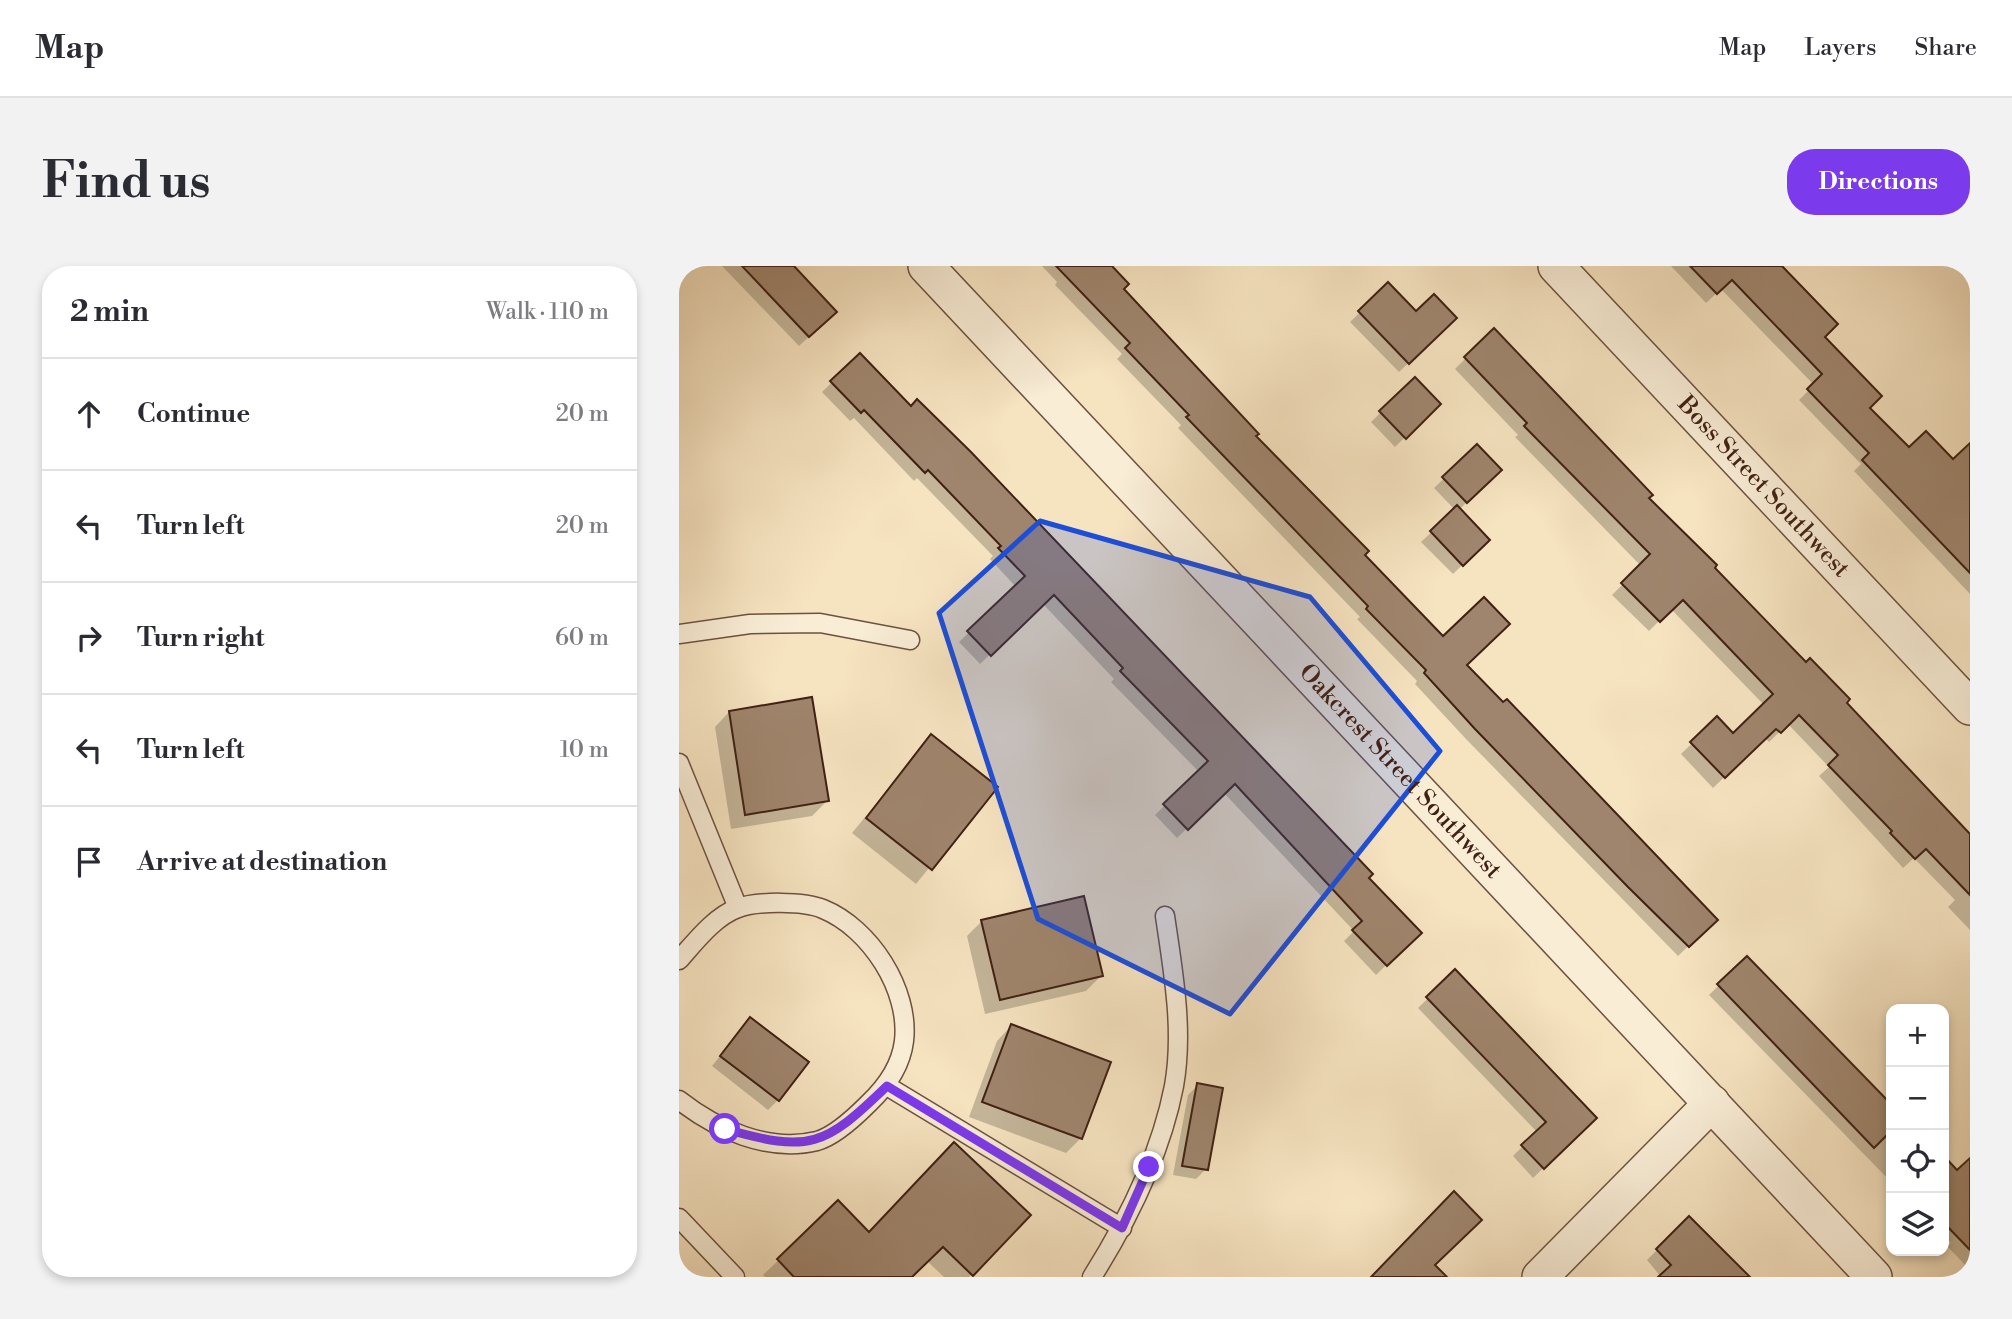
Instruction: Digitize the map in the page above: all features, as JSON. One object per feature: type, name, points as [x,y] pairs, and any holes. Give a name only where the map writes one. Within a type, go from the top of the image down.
[{"type":"street","name":"Oakcrest Street Southwest","points":[[926,266],[1874,1277]]},
{"type":"street","name":"Boss Street Southwest","points":[[1556,266],[1970,707]]},
{"type":"street","points":[[1540,1277],[1712,1103]]},
{"type":"lane","points":[[679,634],[750,624],[820,623],[910,640]]},
{"type":"lane","points":[[679,763],[738,908]]},
{"type":"lane","points":[[679,960],[709,928],[738,908],[783,903],[822,908],[854,930],[882,959],[900,1004],[904,1041],[887,1086],[853,1118],[818,1141],[777,1144],[725,1129],[705,1120],[679,1100]]},
{"type":"lane","points":[[1092,1277],[1122,1228],[1149,1167],[1174,1086],[1177,1002],[1165,916]]},
{"type":"lane","points":[[887,1086],[1122,1228]]},
{"type":"lane","points":[[679,1218],[735,1277]]},
{"type":"highlighted area","points":[[1040,521],[1310,597],[1440,751],[1230,1014],[1038,919],[939,613]]},
{"type":"building","points":[[742,266],[794,266],[837,312],[809,337]]},
{"type":"building","points":[[1056,266],[1112,266],[1129,284],[1124,289],[1259,434],[1256,436],[1369,551],[1365,555],[1443,636],[1484,597],[1510,624],[1467,665],[1503,702],[1507,699],[1718,920],[1689,947],[1628,887],[1475,729],[1424,673],[1426,670],[1366,609],[1368,606],[1186,417],[1189,415],[1125,348],[1130,343]]},
{"type":"building","points":[[1690,266],[1782,266],[1838,324],[1825,337],[1882,396],[1870,408],[1909,447],[1926,431],[1953,459],[1970,443],[1970,573],[1862,460],[1869,453],[1807,389],[1822,374],[1732,280],[1717,294]]},
{"type":"building","points":[[1388,282],[1416,311],[1434,294],[1457,318],[1409,364],[1358,311]]},
{"type":"building","points":[[1494,328],[1653,495],[1649,498],[1717,565],[1715,568],[1806,662],[1810,658],[1850,699],[1847,703],[1970,834],[1970,895],[1926,849],[1915,859],[1890,833],[1892,831],[1828,765],[1838,755],[1799,715],[1781,733],[1776,729],[1725,778],[1690,742],[1717,716],[1733,733],[1773,694],[1683,600],[1660,622],[1621,583],[1650,554],[1524,426],[1527,423],[1464,357]]},
{"type":"building","points":[[860,353],[911,406],[917,399],[971,452],[1373,874],[1369,878],[1422,933],[1387,966],[1352,930],[1362,921],[1235,784],[1188,830],[1163,804],[1208,761],[1120,671],[1123,668],[1054,595],[991,656],[967,631],[1025,576],[998,548],[1001,546],[928,470],[925,473],[864,410],[861,413],[830,381]]},
{"type":"building","points":[[1415,377],[1441,404],[1406,439],[1379,411]]},
{"type":"building","points":[[1477,444],[1502,470],[1467,503],[1442,477]]},
{"type":"building","points":[[1457,505],[1490,540],[1463,566],[1430,531]]},
{"type":"building","points":[[812,697],[829,801],[745,815],[729,711]]},
{"type":"building","points":[[931,734],[998,787],[932,870],[866,818]]},
{"type":"building","points":[[1084,896],[1103,976],[1000,1000],[981,920]]},
{"type":"building","points":[[1747,956],[1886,1099],[1886,1136],[1874,1148],[1717,984]]},
{"type":"building","points":[[1455,969],[1597,1118],[1544,1169],[1521,1145],[1546,1122],[1426,997]]},
{"type":"building","points":[[750,1017],[809,1062],[779,1101],[720,1056]]},
{"type":"building","points":[[1011,1024],[1111,1062],[1082,1139],[982,1102]]},
{"type":"building","points":[[1197,1083],[1223,1088],[1208,1170],[1182,1166]]},
{"type":"building","points":[[954,1142],[1031,1215],[973,1276],[943,1247],[912,1277],[794,1277],[777,1259],[838,1200],[869,1232]]},
{"type":"building","points":[[1970,1158],[1970,1250],[1949,1228],[1949,1161],[1957,1170]]},
{"type":"building","points":[[1454,1191],[1482,1220],[1435,1265],[1447,1277],[1371,1277]]},
{"type":"building","points":[[1689,1216],[1750,1277],[1658,1277],[1671,1265],[1656,1249]]},
{"type":"route","points":[[725,1129],[777,1144],[818,1141],[853,1118],[887,1086],[1122,1228],[1149,1167]]}]
